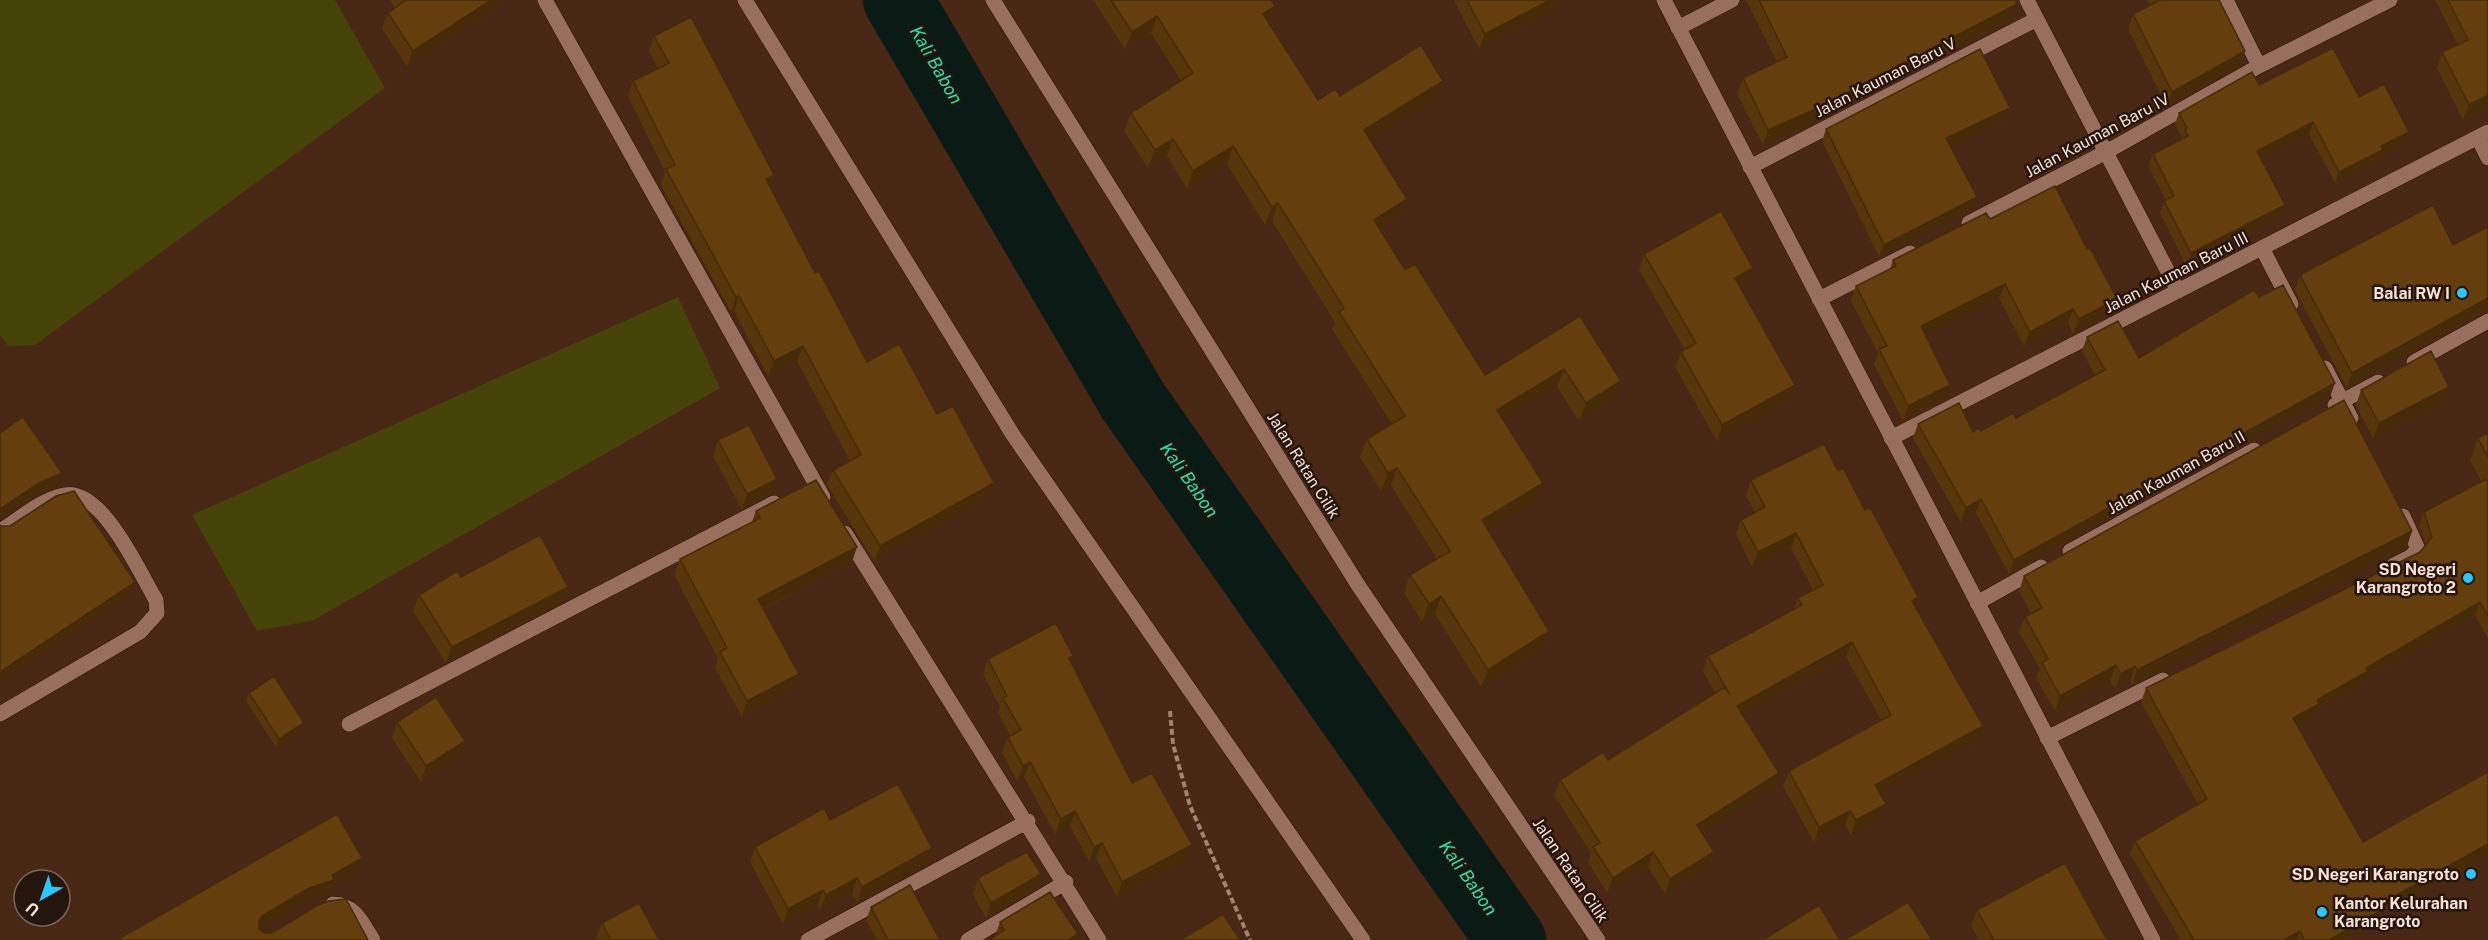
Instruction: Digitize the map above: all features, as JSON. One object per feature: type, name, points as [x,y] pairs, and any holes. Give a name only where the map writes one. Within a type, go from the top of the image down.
[{"type":"street","points":[[545,0],[803,488],[836,517],[1066,882],[1099,940]]},
{"type":"street","points":[[745,0],[1013,435],[1363,940]]},
{"type":"street","name":"Jalan Ratan Cilik","points":[[993,0],[1358,585],[1598,940]]},
{"type":"street","points":[[1664,0],[2153,940]]},
{"type":"street","points":[[1678,28],[1732,0]]},
{"type":"street","points":[[2027,0],[2178,291]]},
{"type":"street","points":[[2226,0],[2259,66]]},
{"type":"street","name":"Jalan Kauman Baru IV","points":[[1957,228],[2106,152],[2259,66],[2386,1]]},
{"type":"street","name":"Jalan Kauman Baru V","points":[[1750,167],[2037,19]]},
{"type":"street","points":[[2483,135],[2488,158]]},
{"type":"street","name":"Jalan Kauman Baru III","points":[[1892,438],[2483,135]]},
{"type":"street","points":[[1819,299],[1925,245]]},
{"type":"street","points":[[2262,248],[2300,320]]},
{"type":"street","points":[[2321,413],[2488,321]]},
{"type":"street","points":[[2316,350],[2359,433]]},
{"type":"street","name":"Jalan Kauman Baru II","points":[[1977,603],[2270,441]]},
{"type":"street","points":[[349,724],[803,488]]},
{"type":"street","points":[[0,531],[46,501],[65,495],[80,496],[94,504],[106,516],[156,600],[157,613],[140,633],[0,714]]},
{"type":"street","points":[[2378,573],[2410,557],[2418,549],[2398,507]]},
{"type":"street","points":[[2047,738],[2175,674]]},
{"type":"street","points":[[808,940],[1028,821]]},
{"type":"street","points":[[968,940],[1066,882]]},
{"type":"street","points":[[313,910],[323,904],[337,903],[347,907],[356,913],[373,940]]},
{"type":"path","points":[[1169,703],[1173,744],[1190,806],[1250,940]]},
{"type":"shaded area","points":[[0,0],[335,0],[385,88],[35,345],[8,346],[0,335]]},
{"type":"shaded area","points":[[678,297],[720,388],[314,620],[257,631],[192,515]]},
{"type":"building","points":[[406,0],[491,0],[413,51],[388,13]]},
{"type":"building","points":[[1111,0],[1271,0],[1275,6],[1263,14],[1318,100],[1335,89],[1340,96],[1421,45],[1443,81],[1364,130],[1407,199],[1374,220],[1405,270],[1415,264],[1485,375],[1580,316],[1621,381],[1586,403],[1564,369],[1497,410],[1543,483],[1482,520],[1549,631],[1488,670],[1441,596],[1429,604],[1410,575],[1450,551],[1397,468],[1388,473],[1367,439],[1405,416],[1339,312],[1344,308],[1278,203],[1272,207],[1233,146],[1193,171],[1173,139],[1155,150],[1131,113],[1193,73],[1157,16],[1132,32]]},
{"type":"building","points":[[1467,0],[1550,0],[1485,34]]},
{"type":"building","points":[[1759,0],[2015,0],[2017,4],[1818,108],[1768,130],[1743,78],[1787,57]]},
{"type":"building","points":[[2160,0],[2219,0],[2245,51],[2172,92],[2133,14]]},
{"type":"building","points":[[2448,0],[2488,0],[2488,95],[2469,105],[2442,52],[2468,40]]},
{"type":"building","points":[[691,17],[774,175],[766,179],[815,273],[819,271],[867,362],[899,344],[937,414],[953,406],[994,483],[880,546],[833,470],[861,455],[803,346],[774,361],[666,169],[675,165],[633,81],[669,63],[654,36]]},
{"type":"building","points":[[2333,48],[2359,97],[2384,84],[2409,132],[2381,146],[2383,150],[2339,172],[2313,122],[2257,151],[2285,205],[2191,253],[2164,201],[2174,196],[2153,154],[2188,136],[2185,130],[2187,128],[2179,113],[2252,72],[2259,85]]},
{"type":"building","points":[[1980,49],[2010,108],[1946,138],[1977,197],[1884,245],[1826,129]]},
{"type":"building","points":[[2055,186],[2087,249],[2090,248],[2117,299],[2079,319],[2073,309],[2030,332],[2005,284],[1921,326],[1950,385],[1908,406],[1879,349],[1887,346],[1856,286],[1896,266],[1893,260],[1986,213],[1990,219]]},
{"type":"building","points":[[2433,205],[2453,245],[2488,227],[2488,298],[2352,373],[2300,275]]},
{"type":"building","points":[[1721,211],[1753,268],[1735,278],[1795,385],[1722,425],[1681,352],[1696,343],[1644,254]]},
{"type":"building","points":[[2283,285],[2335,383],[2014,560],[1981,499],[1966,508],[1918,424],[1959,403],[1973,432],[1979,428],[1981,431],[2013,413],[2016,418],[2105,370],[2087,337],[2118,321],[2139,358],[2254,290],[2259,297]]},
{"type":"building","points":[[2431,351],[2449,387],[2379,423],[2361,390]]},
{"type":"building","points":[[2344,400],[2412,531],[2137,670],[2135,666],[2121,674],[2116,665],[2060,696],[2042,663],[2048,659],[2025,617],[2042,608],[2024,576]]},
{"type":"building","points":[[23,417],[62,473],[39,483],[0,509],[0,433]]},
{"type":"building","points":[[749,425],[777,479],[747,494],[718,440]]},
{"type":"building","points":[[2488,433],[2488,457],[2478,438]]},
{"type":"building","points":[[1824,444],[1838,471],[1843,468],[1865,510],[1870,507],[1918,597],[1912,601],[1983,726],[1875,785],[1886,804],[1856,820],[1850,811],[1819,827],[1789,771],[1891,715],[1852,642],[1737,706],[1779,773],[1697,825],[1714,852],[1670,879],[1653,852],[1613,878],[1593,847],[1600,843],[1560,780],[1603,752],[1608,760],[1725,687],[1730,695],[1708,656],[1802,605],[1798,598],[1823,585],[1796,533],[1758,552],[1741,520],[1765,507],[1751,480]]},
{"type":"building","points":[[2486,479],[2488,483],[2488,616],[2480,602],[2366,668],[2368,671],[2317,700],[2319,704],[2293,718],[2363,842],[2488,772],[2488,844],[2377,906],[2380,911],[2329,940],[2305,940],[2300,931],[2284,940],[2194,940],[2135,841],[2207,799],[2146,688],[2420,552],[2432,537],[2424,512]]},
{"type":"building","points":[[816,480],[857,547],[758,599],[799,674],[747,701],[720,652],[727,648],[680,559],[760,518],[756,511]]},
{"type":"building","points":[[74,491],[135,582],[0,672],[0,525],[10,526],[56,496]]},
{"type":"building","points":[[540,535],[568,587],[452,647],[419,595],[457,571],[461,577]]},
{"type":"building","points":[[1056,623],[1073,656],[1069,658],[1132,783],[1152,773],[1192,845],[1122,882],[1102,843],[1094,847],[1075,811],[1061,819],[1030,762],[1023,766],[1008,737],[1021,730],[1003,698],[1007,696],[988,659]]},
{"type":"building","points":[[274,676],[304,723],[279,739],[249,693]]},
{"type":"building","points":[[436,697],[465,741],[426,766],[397,722]]},
{"type":"building","points":[[898,784],[932,848],[862,887],[857,878],[826,895],[823,890],[788,909],[755,847],[824,808],[830,820]]},
{"type":"building","points":[[337,814],[362,858],[332,875],[334,880],[309,888],[262,916],[259,929],[264,933],[272,933],[318,905],[346,899],[368,940],[117,940]]},
{"type":"building","points":[[1027,852],[1041,874],[991,903],[978,878]]},
{"type":"building","points":[[2065,863],[2107,940],[1994,940],[1977,910]]},
{"type":"building","points":[[910,885],[940,940],[888,940],[871,907]]},
{"type":"building","points":[[1050,892],[1078,934],[1068,940],[989,940],[1004,930],[1000,922]]},
{"type":"building","points":[[1908,902],[1932,940],[1845,940]]},
{"type":"building","points":[[639,903],[659,940],[611,940],[602,923]]},
{"type":"building","points":[[1819,905],[1840,940],[1763,940]]},
{"type":"building","points":[[1223,914],[1240,940],[1181,940]]},
{"type":"waterway","name":"Kali Babon","points":[[898,0],[1133,401],[1511,940]]},
{"type":"place","name":"Balai RW I","points":[[2462,293]]},
{"type":"place","name":"SD Negeri Karangroto 2","points":[[2468,578]]},
{"type":"place","name":"SD Negeri Karangroto","points":[[2471,874]]},
{"type":"place","name":"Kantor Kelurahan Karangroto","points":[[2322,912]]}]
